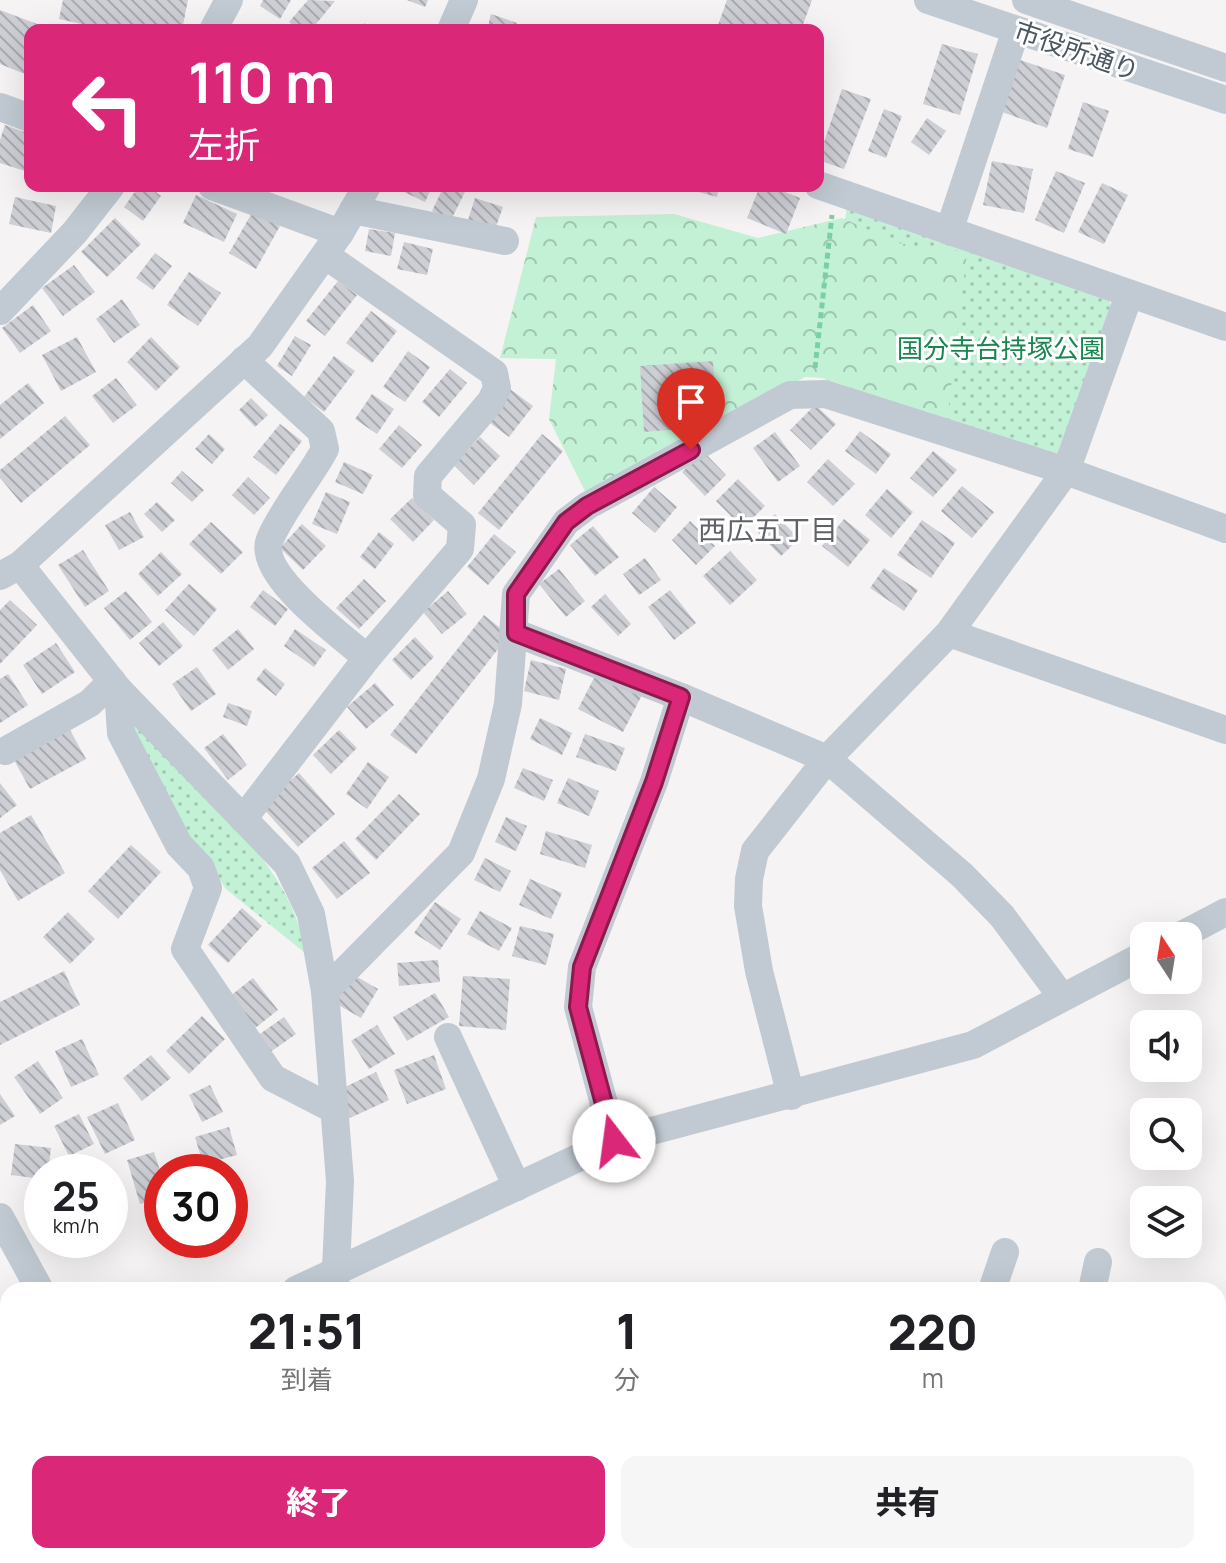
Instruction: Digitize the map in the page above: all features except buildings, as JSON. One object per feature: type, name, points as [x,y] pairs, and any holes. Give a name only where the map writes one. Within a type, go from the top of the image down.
[{"type":"street","points":[[216,24],[229,0]]},
{"type":"street","points":[[454,24],[464,0]]},
{"type":"street","name":"市役所通り","points":[[928,0],[1226,100]]},
{"type":"street","name":"市役所通り","points":[[1026,0],[1226,68]]},
{"type":"street","points":[[949,231],[1016,30]]},
{"type":"street","points":[[0,107],[24,116]]},
{"type":"street","points":[[826,188],[1226,327]]},
{"type":"street","points":[[0,311],[75,232],[106,192]]},
{"type":"street","points":[[235,192],[346,221],[505,241]]},
{"type":"street","points":[[335,1282],[340,1181],[325,991],[311,914],[287,864],[115,685],[10,570],[260,346],[346,221]]},
{"type":"street","points":[[243,819],[367,658],[460,549],[462,525],[427,495],[428,476],[491,401],[497,388],[494,373],[346,221]]},
{"type":"street","points":[[791,1096],[759,971],[748,906],[749,879],[755,851],[827,759],[949,633],[1066,471],[1129,295]]},
{"type":"street","points":[[244,360],[321,431],[325,449],[269,541],[269,562],[280,580],[367,658]]},
{"type":"street","points":[[325,991],[461,853],[491,779],[508,704],[516,633],[516,594],[566,522],[587,506],[790,395],[825,394],[1066,471],[1226,529]]},
{"type":"street","points":[[516,633],[681,697],[827,759],[962,875],[1002,916],[1062,997]]},
{"type":"street","points":[[949,633],[1226,730]]},
{"type":"street","points":[[5,751],[90,703],[115,685]]},
{"type":"street","points":[[115,685],[121,733],[179,845],[201,868],[208,888],[185,949],[273,1078],[335,1110]]},
{"type":"street","points":[[614,1141],[578,1007],[582,967],[654,782],[681,697]]},
{"type":"street","points":[[1202,925],[1226,912]]},
{"type":"street","points":[[335,1282],[517,1187],[614,1141],[973,1045],[1130,962]]},
{"type":"street","points":[[448,1037],[517,1187]]},
{"type":"street","points":[[4,1234],[35,1282]]},
{"type":"street","points":[[995,1282],[1005,1252]]},
{"type":"street","points":[[1094,1282],[1098,1262]]},
{"type":"path","points":[[812,394],[826,188]]},
{"type":"green space","name":"国分寺台持塚公園","points":[[847,207],[1106,294],[1113,309],[1060,454],[1054,456],[822,378]]},
{"type":"green space","points":[[674,214],[758,238],[842,218],[898,243],[967,252],[947,420],[823,378],[805,377],[586,493],[549,419],[556,359],[500,358],[536,217]]},
{"type":"green space","points":[[137,726],[213,802],[263,859],[283,890],[297,921],[305,953],[226,889],[161,800],[132,729]]},
{"type":"district","name":"西広五丁目","points":[[768,529]]},
{"type":"route","points":[[614,1141],[578,1007],[582,967],[654,782],[681,697],[516,633],[516,594],[566,522],[587,506],[691,450]]}]
